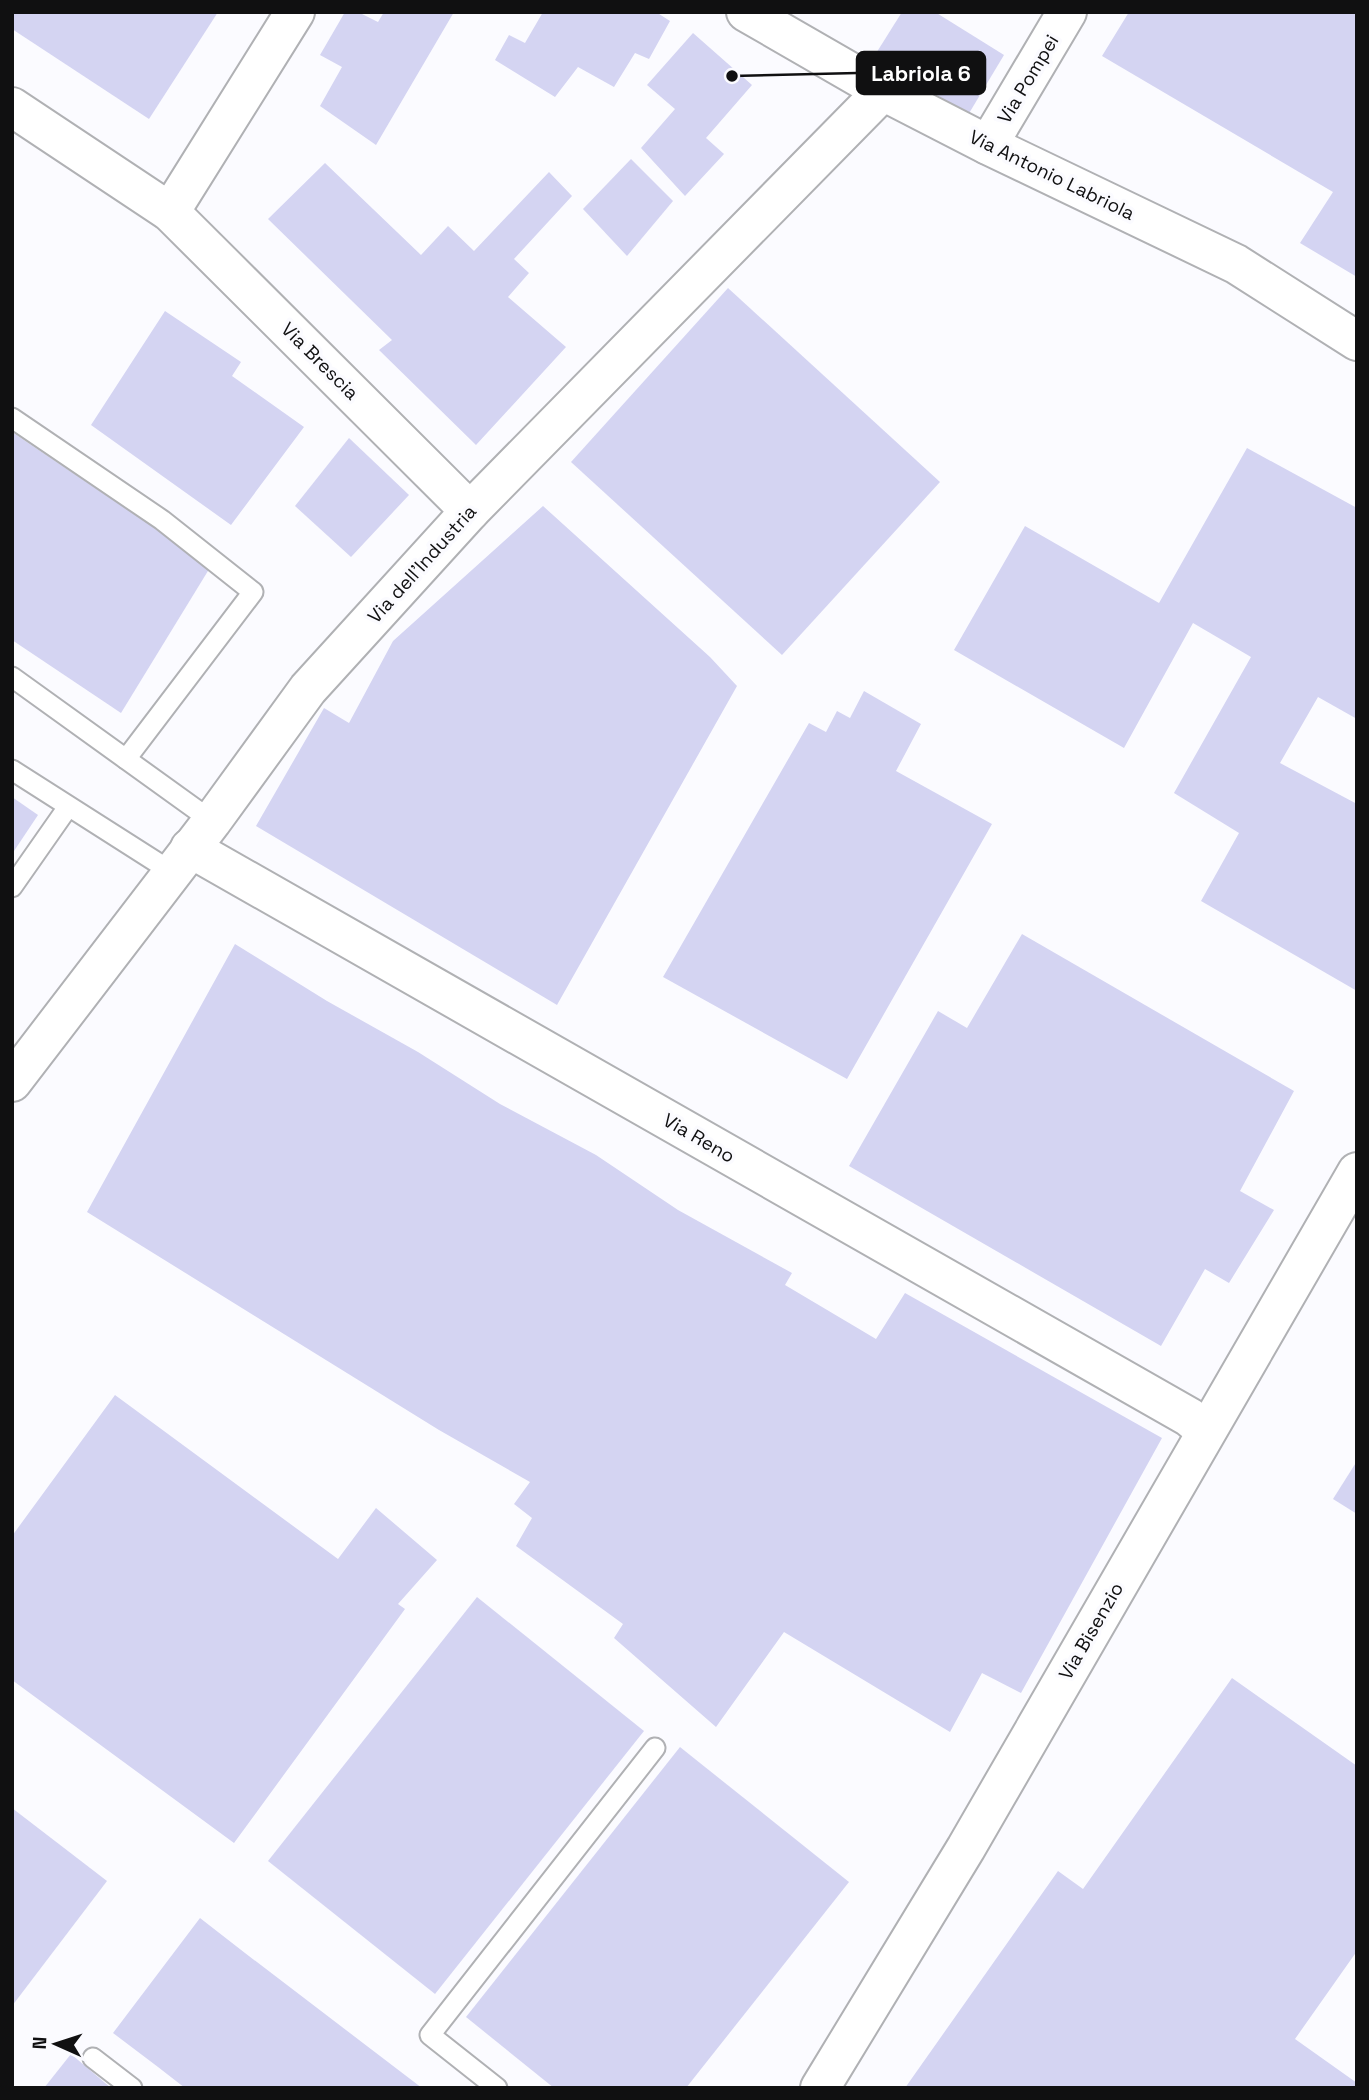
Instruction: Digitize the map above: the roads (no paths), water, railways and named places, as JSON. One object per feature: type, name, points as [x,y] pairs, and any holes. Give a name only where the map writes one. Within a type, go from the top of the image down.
[{"type":"street","points":[[170,212],[295,12]]},
{"type":"street","name":"Via Antonio Labriola","points":[[746,12],[883,91],[988,145],[1236,264],[1357,341]]},
{"type":"street","name":"Via Pompei","points":[[988,145],[1067,12]]},
{"type":"street","name":"Via dell'Industria","points":[[12,1082],[308,689],[470,511],[883,91]]},
{"type":"street","name":"Via Brescia","points":[[12,107],[170,212],[470,511]]},
{"type":"street","name":"Via Reno","points":[[191,847],[1189,1417],[1206,1431]]},
{"type":"street","name":"Via Bisenzio","points":[[820,2088],[966,1848],[1357,1172]]},
{"type":"lane","points":[[12,418],[162,520],[253,592],[126,759]]},
{"type":"lane","points":[[12,677],[126,759],[191,847]]},
{"type":"lane","points":[[12,770],[68,807],[191,847]]},
{"type":"lane","points":[[12,887],[68,807]]},
{"type":"lane","points":[[497,2088],[430,2035],[655,1748]]},
{"type":"lane","points":[[93,2058],[132,2088]]},
{"type":"place","name":"Labriola 6","points":[[732,76]]}]
